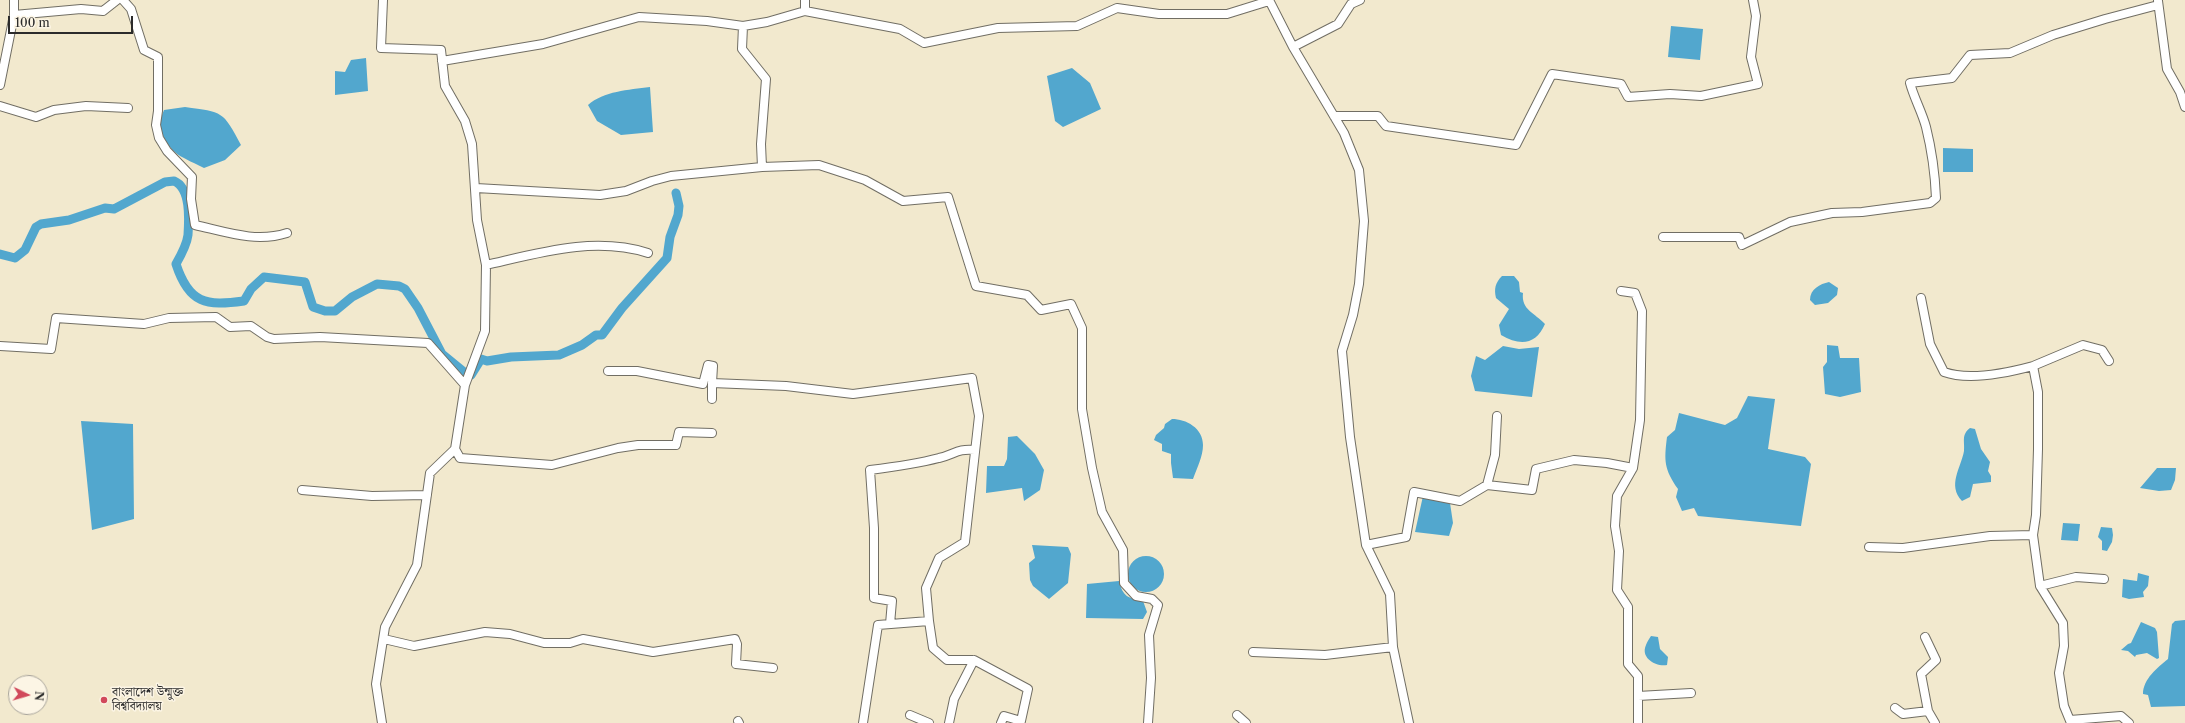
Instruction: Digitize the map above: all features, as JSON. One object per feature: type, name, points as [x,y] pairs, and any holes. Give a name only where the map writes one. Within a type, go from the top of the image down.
[{"type":"street","points":[[0,85],[14,15],[14,0]]},
{"type":"street","points":[[14,15],[81,10],[103,11],[117,0]]},
{"type":"street","points":[[123,0],[131,9],[144,50],[158,57],[158,110],[156,125],[159,138],[167,151],[192,177],[191,199],[195,224],[253,238],[275,237],[287,233]]},
{"type":"street","points":[[383,0],[381,48],[440,50],[445,86],[465,121],[472,144],[476,188],[476,220],[486,265],[485,331],[464,385],[455,449],[460,458],[552,465],[618,448],[638,445],[676,445],[679,432],[712,433]]},
{"type":"street","points":[[804,11],[805,0]]},
{"type":"street","points":[[1293,47],[1338,24],[1351,4],[1360,0]]},
{"type":"street","points":[[1334,116],[1378,116],[1386,126],[1516,145],[1552,74],[1621,84],[1628,97],[1670,94],[1701,96],[1758,84],[1751,57],[1756,16],[1753,0]]},
{"type":"street","points":[[442,61],[543,44],[639,18],[707,21],[743,26],[804,11],[900,29],[924,43],[998,28],[1077,26],[1117,8],[1159,14],[1227,14],[1269,1],[1293,47],[1344,133],[1359,170],[1364,221],[1358,290],[1353,315],[1342,351],[1350,437],[1366,545],[1390,594],[1393,647],[1409,723]]},
{"type":"street","points":[[1663,237],[1739,237],[1742,244],[1797,220],[1832,213],[1862,212],[1930,203],[1936,198],[1935,167],[1925,125],[1914,99],[1910,83],[1952,78],[1970,55],[2010,53],[2052,35],[2158,3],[2167,69],[2183,91],[2185,107]]},
{"type":"street","points":[[743,26],[742,49],[766,79],[762,167]]},
{"type":"street","points":[[0,106],[36,117],[54,110],[86,106],[128,108]]},
{"type":"street","points":[[476,188],[600,195],[626,191],[652,181],[671,176],[762,167],[819,165],[866,180],[903,201],[948,197],[976,286],[1027,296],[1041,310],[1071,304],[1082,328],[1082,408],[1102,512],[1124,550],[1124,583],[1136,596],[1152,599],[1158,605],[1149,635],[1150,678],[1148,723]]},
{"type":"street","points":[[486,265],[565,247],[609,245],[648,253]]},
{"type":"street","points":[[1621,292],[1635,293],[1642,311],[1640,420],[1633,468],[1616,496],[1615,526],[1620,551],[1617,590],[1628,607],[1628,664],[1638,676],[1638,723]]},
{"type":"street","points":[[1921,298],[1930,344],[1944,372],[1954,376],[2007,373],[2033,366],[2083,345],[2102,350],[2109,361]]},
{"type":"street","points":[[0,346],[51,349],[56,318],[144,324],[168,318],[216,317],[230,327],[251,326],[267,337],[274,339],[320,337],[428,343],[464,385]]},
{"type":"street","points":[[608,372],[637,371],[703,384],[708,365],[713,366],[712,399]]},
{"type":"street","points":[[2033,366],[2038,392],[2036,516],[2033,536],[2040,586],[2063,623],[2064,646],[2059,673],[2064,706],[2071,721],[2121,716],[2129,723]]},
{"type":"street","points":[[712,383],[786,386],[853,394],[972,378],[979,416],[965,542],[938,558],[926,588],[933,648],[947,660],[974,660],[1028,689],[1021,721],[1004,716],[1001,723]]},
{"type":"street","points":[[1487,485],[1495,455],[1497,416]]},
{"type":"street","points":[[382,723],[376,684],[385,627],[417,565],[430,472],[455,449]]},
{"type":"street","points":[[890,624],[892,601],[874,598],[870,470],[907,466],[942,458],[962,449],[975,450]]},
{"type":"street","points":[[1366,545],[1406,537],[1414,492],[1460,501],[1487,485],[1532,490],[1536,469],[1574,460],[1607,463],[1633,468]]},
{"type":"street","points":[[302,490],[372,496],[427,495]]},
{"type":"street","points":[[1869,547],[1903,548],[1990,536],[2033,536]]},
{"type":"street","points":[[2040,586],[2076,578],[2104,579]]},
{"type":"street","points":[[863,723],[878,625],[929,620]]},
{"type":"street","points":[[384,639],[414,646],[485,632],[510,634],[544,643],[570,644],[582,639],[653,652],[735,639],[737,644],[736,664],[773,668]]},
{"type":"street","points":[[1925,637],[1936,660],[1921,674],[1928,711],[1935,723]]},
{"type":"street","points":[[1253,652],[1325,655],[1393,647]]},
{"type":"street","points":[[949,723],[954,699],[974,660]]},
{"type":"street","points":[[1638,696],[1691,693]]},
{"type":"street","points":[[1895,708],[1903,714],[1928,711]]},
{"type":"street","points":[[910,715],[929,723]]},
{"type":"street","points":[[1237,715],[1246,723]]},
{"type":"water","points":[[1671,26],[1703,29],[1700,60],[1668,57]]},
{"type":"water","points":[[366,58],[368,91],[335,95],[335,71],[345,72],[351,60]]},
{"type":"water","points":[[1072,68],[1090,83],[1101,109],[1063,127],[1055,121],[1047,76]]},
{"type":"water","points":[[650,87],[653,132],[621,135],[597,121],[588,105],[594,100],[609,94],[625,90]]},
{"type":"water","points":[[185,107],[207,110],[220,115],[230,125],[241,145],[225,160],[204,168],[175,152],[167,142],[158,125],[164,110]]},
{"type":"water","points":[[1943,148],[1973,149],[1973,172],[1943,172]]},
{"type":"water","points":[[1502,276],[1514,276],[1519,282],[1520,292],[1523,293],[1523,299],[1526,307],[1545,324],[1537,336],[1532,340],[1521,342],[1508,339],[1501,335],[1499,325],[1509,309],[1496,298],[1496,286]]},
{"type":"water","points":[[1829,282],[1838,288],[1837,295],[1828,303],[1815,305],[1810,300],[1810,296],[1819,286]]},
{"type":"water","points":[[1827,345],[1838,346],[1840,358],[1859,358],[1861,392],[1840,397],[1825,394],[1823,367],[1827,362]]},
{"type":"water","points":[[1503,346],[1519,349],[1539,347],[1532,397],[1475,391],[1471,376],[1476,356],[1485,360]]},
{"type":"water","points":[[1748,396],[1775,399],[1768,449],[1805,457],[1811,464],[1801,526],[1698,516],[1694,508],[1682,511],[1676,497],[1678,489],[1670,476],[1666,464],[1665,452],[1667,437],[1675,430],[1679,413],[1725,425],[1737,418]]},
{"type":"water","points":[[1172,419],[1183,421],[1193,426],[1197,429],[1202,439],[1203,445],[1200,462],[1193,479],[1173,478],[1171,454],[1162,451],[1162,444],[1154,440],[1156,435],[1164,428],[1165,424]]},
{"type":"water","points":[[81,421],[133,424],[134,519],[92,530]]},
{"type":"water","points":[[1970,428],[1975,429],[1981,449],[1990,462],[1988,471],[1991,476],[1991,482],[1973,484],[1970,497],[1962,501],[1958,495],[1955,483],[1964,451],[1964,436]]},
{"type":"water","points":[[1017,436],[1035,454],[1044,470],[1040,490],[1024,501],[1022,488],[986,493],[987,466],[1004,466],[1007,459],[1008,437]]},
{"type":"water","points":[[2157,468],[2176,468],[2175,480],[2171,490],[2159,491],[2140,488]]},
{"type":"water","points":[[1423,496],[1450,503],[1453,523],[1449,536],[1415,532]]},
{"type":"water","points":[[2063,523],[2080,524],[2078,541],[2061,540]]},
{"type":"water","points":[[2101,527],[2112,528],[2112,542],[2107,551],[2102,550],[2102,541],[2098,537]]},
{"type":"water","points":[[1032,545],[1068,547],[1071,554],[1068,583],[1049,599],[1033,586],[1030,580],[1029,563],[1035,558]]},
{"type":"water","points":[[1150,556],[1159,561],[1163,567],[1163,581],[1159,587],[1150,592],[1142,592],[1133,587],[1129,581],[1128,570],[1133,561],[1139,557]]},
{"type":"water","points":[[2138,573],[2149,576],[2148,586],[2143,592],[2144,597],[2129,599],[2122,597],[2123,579],[2137,581]]},
{"type":"water","points":[[1119,581],[1124,594],[1130,598],[1143,601],[1147,612],[1143,619],[1086,618],[1087,584]]},
{"type":"water","points":[[2185,620],[2185,706],[2151,707],[2148,695],[2143,694],[2146,683],[2148,678],[2168,659],[2172,624],[2175,621]]},
{"type":"water","points":[[2141,622],[2155,628],[2157,632],[2159,658],[2157,659],[2147,653],[2136,655],[2135,657],[2128,651],[2121,650],[2131,643]]},
{"type":"water","points":[[1651,636],[1658,637],[1660,649],[1668,657],[1667,665],[1658,665],[1647,658],[1645,650]]},
{"type":"waterway","points":[[0,254],[15,258],[25,250],[36,227],[41,224],[69,220],[105,208],[114,209],[165,182],[174,181],[184,190],[188,205],[188,235],[176,264],[181,277],[193,295],[209,302],[219,303],[244,301],[251,289],[264,277],[305,282],[313,307],[325,311],[335,311],[352,297],[377,284],[399,286],[405,289],[418,308],[442,354],[464,372]]},
{"type":"waterway","points":[[471,375],[481,359],[487,361],[511,357],[559,355],[582,345],[596,335],[602,335],[622,308],[667,258],[670,237],[678,215],[679,206],[676,193]]},
{"type":"place","name":"বাংলাদেশ উন্মুক্ত বিশ্ববিদ্যালয়","points":[[104,700]]}]
